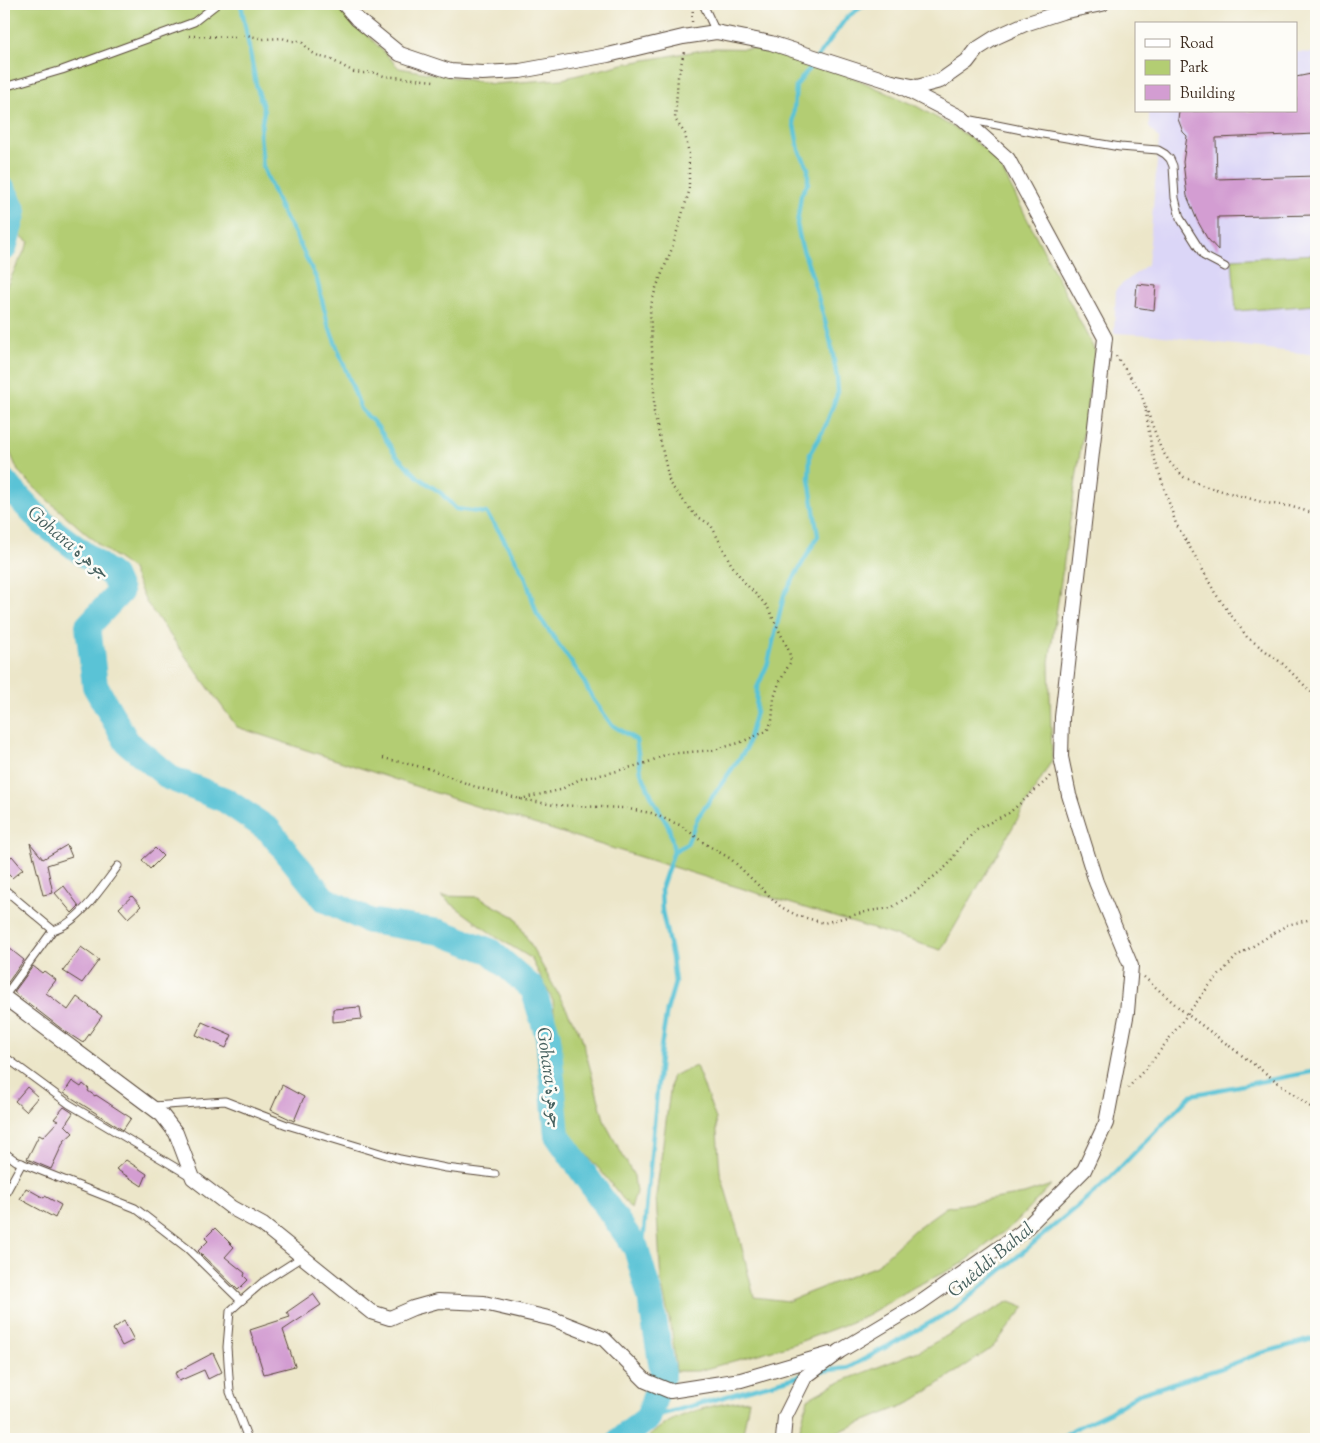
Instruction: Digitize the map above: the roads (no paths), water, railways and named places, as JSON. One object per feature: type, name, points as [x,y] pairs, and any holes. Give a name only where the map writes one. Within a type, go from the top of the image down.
[{"type":"street","points":[[344,4],[357,19],[400,54],[450,71],[482,73],[520,71],[716,32],[771,43],[892,82],[917,87],[940,81],[966,62],[977,49],[996,37],[1025,24],[1062,12],[1102,4]]},
{"type":"street","points":[[783,1439],[785,1417],[805,1377],[840,1351],[920,1303],[1022,1232],[1084,1170],[1106,1123],[1126,1012],[1131,966],[1096,882],[1069,795],[1061,757],[1063,708],[1105,338],[1008,159],[962,118],[892,82]]},
{"type":"street","points":[[4,997],[162,1115],[176,1133],[193,1178],[232,1208],[263,1225],[304,1256],[371,1312],[390,1318],[413,1308],[438,1301],[484,1303],[553,1319],[604,1338],[646,1381],[670,1391],[741,1380],[840,1351]]},
{"type":"lane","points":[[4,87],[62,70],[194,22],[216,4]]},
{"type":"lane","points":[[703,4],[716,32]]},
{"type":"lane","points":[[962,118],[1111,146],[1158,150],[1170,159],[1173,166],[1175,198],[1180,218],[1204,256],[1225,267]]},
{"type":"lane","points":[[4,997],[52,930],[59,928],[88,906],[118,866]]},
{"type":"lane","points":[[4,889],[52,930]]},
{"type":"lane","points":[[4,1056],[69,1104],[193,1178]]},
{"type":"lane","points":[[150,1106],[225,1101],[287,1125],[400,1159],[446,1168],[495,1174]]},
{"type":"lane","points":[[4,1152],[16,1161],[135,1208],[188,1249],[241,1301]]},
{"type":"lane","points":[[4,1196],[22,1163]]},
{"type":"lane","points":[[248,1439],[230,1392],[228,1347],[230,1311],[263,1282],[304,1256]]},
{"type":"waterway","points":[[241,4],[256,84],[264,111],[260,134],[263,167],[283,214],[294,232],[317,280],[328,324],[361,409],[377,426],[396,455],[419,478],[441,493],[456,509],[486,513],[499,531],[525,576],[537,614],[581,676],[593,699],[611,724],[636,740],[641,772],[669,828],[674,851],[661,889],[662,911],[672,957],[675,983],[667,1010],[661,1047],[641,1265]]},
{"type":"waterway","points":[[674,851],[687,844],[698,817],[746,749],[756,712],[757,688],[768,663],[784,595],[818,536],[809,479],[810,453],[825,427],[838,392],[830,339],[801,244],[797,224],[801,195],[808,183],[808,168],[799,150],[793,120],[796,86],[847,17],[866,4]]},
{"type":"waterway","name":"Gohara جوهرة","points":[[4,191],[14,211],[4,248]]},
{"type":"waterway","name":"Gohara جوهرة","points":[[4,482],[43,523],[113,576],[120,592],[88,626],[95,686],[127,742],[170,778],[225,800],[269,830],[324,899],[369,921],[440,932],[490,951],[533,989],[548,1036],[557,1135],[636,1248],[650,1297],[663,1373],[648,1418],[621,1439]]},
{"type":"waterway","name":"Guêddi Bahal","points":[[821,1371],[848,1368],[955,1309],[1106,1182],[1191,1095],[1316,1071]]},
{"type":"waterway","points":[[1059,1439],[1139,1394],[1222,1368],[1258,1354],[1316,1338]]},
{"type":"waterway","name":"Guêddi Bahal","points":[[648,1418],[803,1375]]}]
